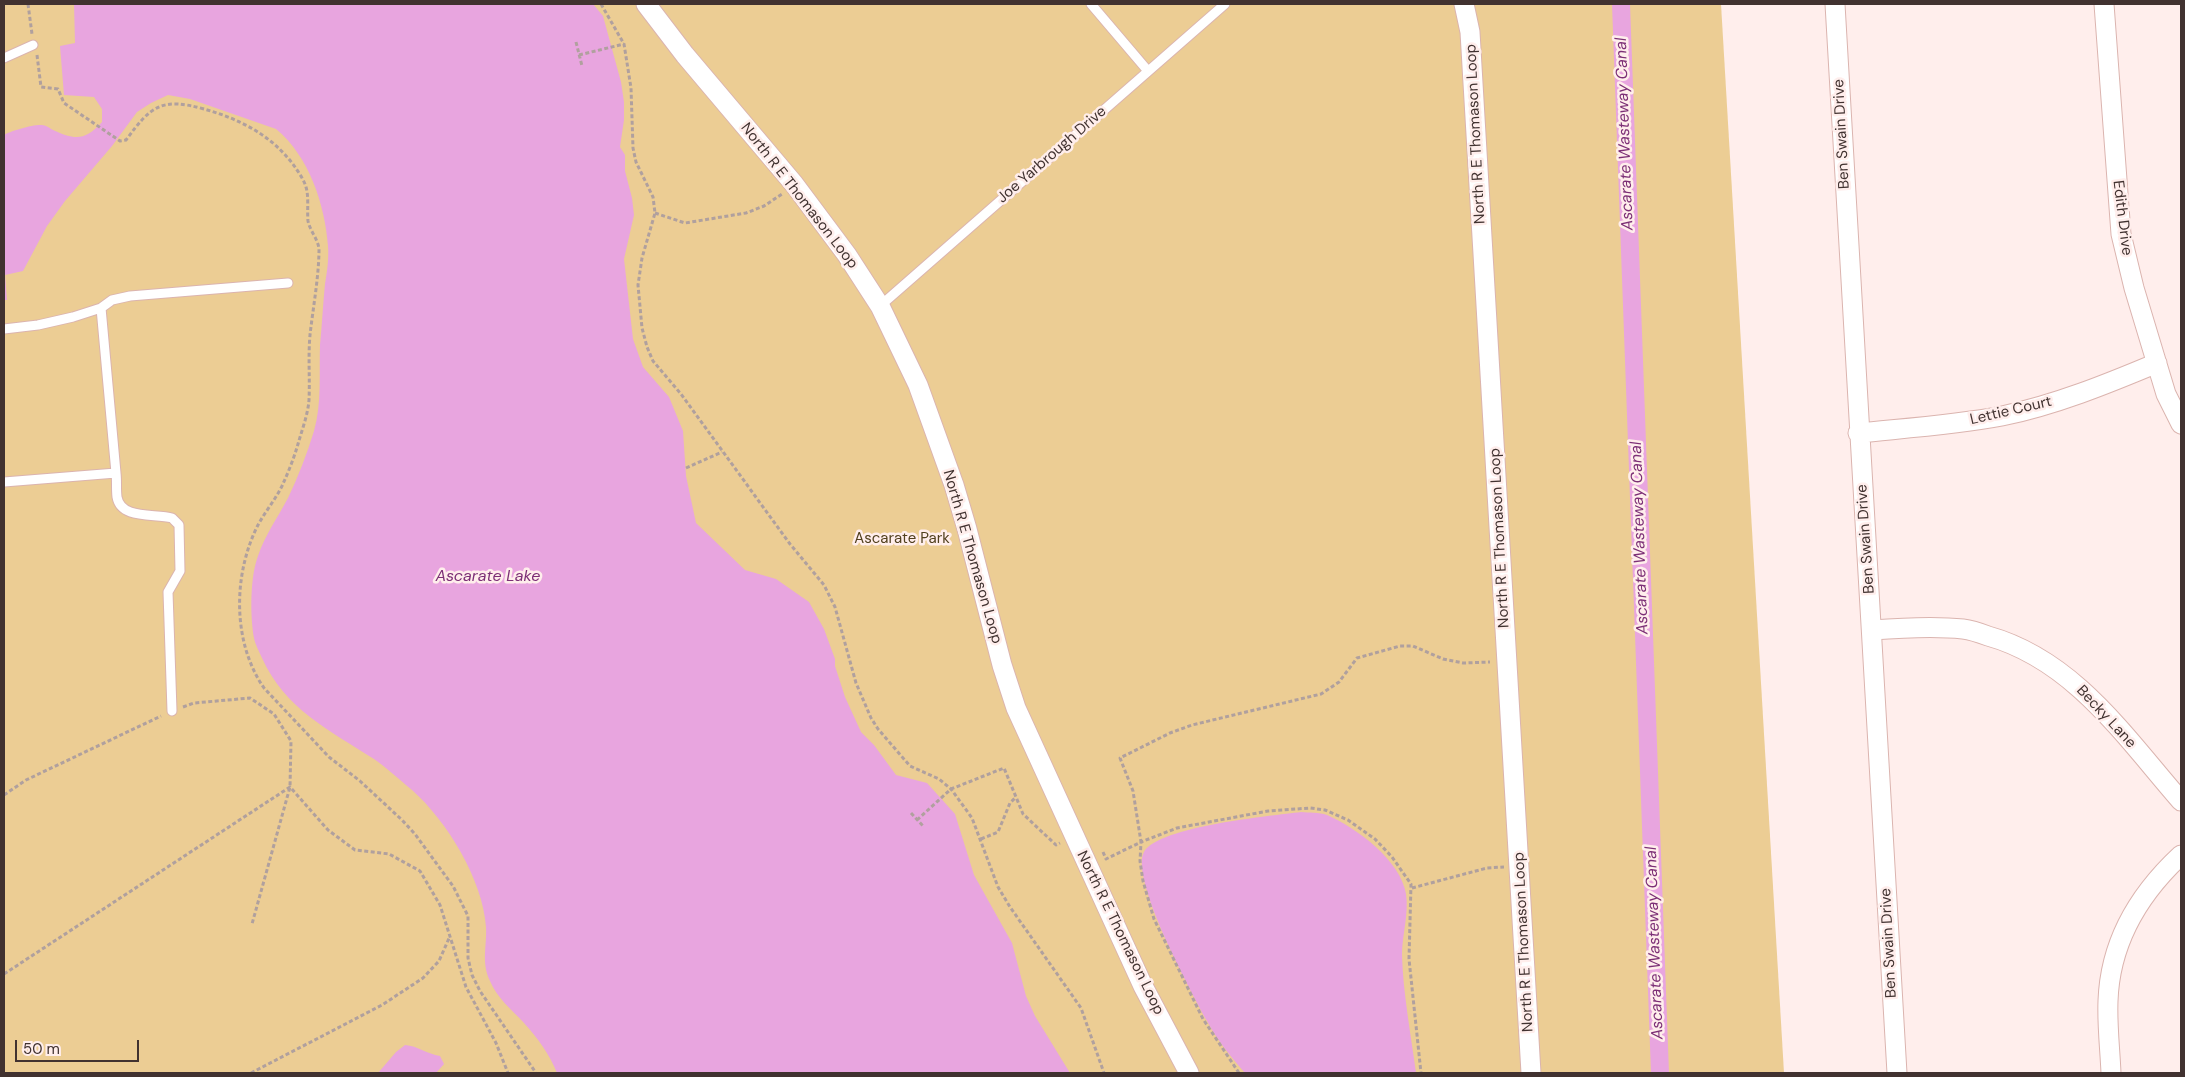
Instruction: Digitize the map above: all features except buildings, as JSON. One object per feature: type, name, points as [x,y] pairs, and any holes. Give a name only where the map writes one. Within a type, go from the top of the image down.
[{"type":"street","name":"North R E Thomason Loop","points":[[646,4],[685,55],[794,184],[847,255],[880,306],[918,385],[954,486],[1002,665],[1016,708],[1143,986],[1189,1073]]},
{"type":"street","name":"North R E Thomason Loop","points":[[1464,4],[1470,32],[1531,1073]]},
{"type":"street","name":"Ben Swain Drive","points":[[1835,4],[1858,433],[1872,630],[1897,1073]]},
{"type":"street","name":"Edith Drive","points":[[2104,4],[2121,234],[2134,288],[2166,394],[2181,424]]},
{"type":"street","name":"Lettie Court","points":[[1858,433],[1950,424],[2004,415],[2063,399],[2157,364]]},
{"type":"street","name":"Becky Lane","points":[[1872,630],[1963,628],[2007,641],[2027,650],[2054,666],[2090,697],[2181,801]]},
{"type":"street","points":[[2111,1073],[2108,1002],[2110,979],[2116,952],[2129,918],[2144,894],[2181,855]]},
{"type":"lane","points":[[1090,4],[1148,71]]},
{"type":"lane","name":"Joe Yarbrough Drive","points":[[880,306],[1225,4]]},
{"type":"lane","points":[[4,58],[34,45]]},
{"type":"lane","points":[[4,329],[38,325],[101,308],[112,300],[130,296],[288,283]]},
{"type":"lane","points":[[101,308],[117,498],[121,506],[129,513],[172,518],[179,525],[180,571],[168,592],[172,710]]},
{"type":"lane","points":[[4,482],[116,473]]},
{"type":"path","points":[[28,4],[41,87],[58,89],[64,103],[120,141],[126,140],[140,121],[157,108],[173,103],[189,105],[212,111],[256,131],[275,144],[304,180],[307,188],[310,226],[319,248],[310,338],[309,402],[297,446],[285,478],[258,526],[246,557],[241,589],[240,617],[244,644],[250,665],[264,688],[329,757],[360,781],[402,820],[415,834],[453,886],[468,916],[468,958],[472,976],[480,991],[536,1073]]},
{"type":"path","points":[[602,4],[624,44],[630,88],[636,162],[653,197],[655,213],[639,274],[639,295],[647,346],[659,369],[681,394],[722,452],[830,595],[836,607],[856,683],[871,718],[878,729],[910,766],[939,779],[950,789],[972,818],[981,839],[992,875],[1002,894],[1081,1008],[1104,1073]]},
{"type":"path","points":[[576,42],[582,66]]},
{"type":"path","points":[[579,55],[624,44]]},
{"type":"path","points":[[655,213],[681,223],[746,213],[764,206],[794,184]]},
{"type":"path","points":[[686,468],[722,452]]},
{"type":"path","points":[[1120,758],[1170,733],[1192,725],[1321,694],[1339,682],[1357,658],[1400,646],[1413,646],[1443,659],[1463,663],[1508,660]]},
{"type":"path","points":[[4,795],[26,780],[172,710],[194,703],[250,698],[274,714],[291,741],[290,787],[252,924]]},
{"type":"path","points":[[290,787],[328,830],[355,850],[389,854],[420,871],[440,905],[466,987],[496,1043],[508,1073]]},
{"type":"path","points":[[4,974],[290,787]]},
{"type":"path","points":[[918,820],[950,789]]},
{"type":"path","points":[[981,839],[998,832],[1010,802],[1016,797]]},
{"type":"path","points":[[1239,1073],[1203,1019],[1154,919],[1143,880],[1140,861],[1141,842],[1176,828],[1268,811],[1310,808],[1326,810],[1348,820],[1375,839],[1406,875],[1412,888],[1408,959],[1421,1073]]},
{"type":"path","points":[[911,813],[924,827]]},
{"type":"path","points":[[1412,888],[1487,868],[1519,866]]},
{"type":"path","points":[[251,1073],[382,1005],[423,978],[439,961],[450,936]]},
{"type":"green space","name":"Ascarate Park","points":[[4,4],[1721,4],[1784,1073],[4,1073]]},
{"type":"water","name":"Ascarate Lake","points":[[74,4],[593,4],[603,16],[621,82],[624,102],[624,120],[620,147],[625,155],[625,171],[634,215],[624,259],[633,339],[643,367],[669,397],[683,431],[686,476],[696,523],[745,570],[776,579],[809,602],[824,629],[835,659],[835,666],[845,697],[861,732],[874,745],[896,775],[927,783],[955,814],[974,875],[1012,943],[1026,996],[1035,1016],[1070,1073],[557,1073],[538,1040],[500,998],[490,981],[485,961],[486,927],[478,890],[461,852],[450,835],[438,818],[412,790],[374,759],[325,728],[296,705],[272,676],[255,640],[252,619],[252,597],[255,565],[264,541],[288,498],[302,465],[317,420],[319,399],[320,345],[328,246],[319,198],[298,153],[276,129],[190,99],[168,95],[151,103],[137,112],[112,146],[65,201],[47,226],[23,271],[5,275],[7,300],[4,300],[4,135],[22,128],[42,125],[68,136],[79,137],[90,133],[102,122],[102,109],[94,97],[64,95],[60,46],[75,43]]},
{"type":"water","points":[[1301,812],[1327,815],[1364,837],[1387,858],[1402,882],[1407,902],[1402,947],[1403,969],[1416,1073],[1245,1073],[1224,1048],[1211,1028],[1164,936],[1145,886],[1142,866],[1144,852],[1154,843],[1171,835],[1192,829]]},
{"type":"water","points":[[405,1045],[440,1056],[444,1064],[436,1073],[378,1073],[396,1052]]},
{"type":"waterway","name":"Ascarate Wasteway Canal","points":[[1621,4],[1660,1073]]}]
